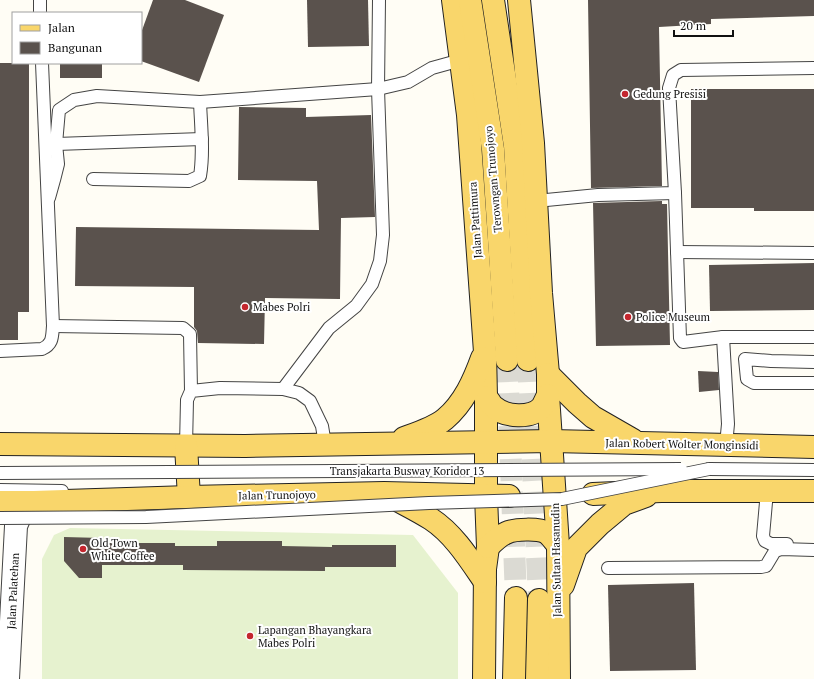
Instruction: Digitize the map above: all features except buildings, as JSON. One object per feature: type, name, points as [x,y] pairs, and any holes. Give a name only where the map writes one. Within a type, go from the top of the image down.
[{"type":"main road","name":"Jalan Pattimura","points":[[453,0],[468,115],[484,352],[486,442]]},
{"type":"main road","name":"Terowngan Trunojoyo","points":[[470,0],[493,149],[506,360]]},
{"type":"main road","name":"Terowngan Trunojoyo","points":[[493,0],[515,146],[528,360]]},
{"type":"main road","points":[[0,444],[324,440],[391,443],[551,441],[533,143],[519,0]]},
{"type":"main road","points":[[391,443],[425,431],[445,419],[472,384],[484,352]]},
{"type":"main road","points":[[548,374],[593,417],[638,442]]},
{"type":"main road","points":[[486,397],[494,407],[504,413],[520,415],[534,412],[542,407],[548,395]]},
{"type":"main road","name":"Jalan Robert Wolter Monginsidi","points":[[551,441],[742,442],[814,447]]},
{"type":"main road","name":"Jalan Sultan Hasanudin","points":[[551,441],[558,545],[548,600],[559,679]]},
{"type":"main road","points":[[186,442],[189,497]]},
{"type":"main road","points":[[484,679],[488,547],[486,442]]},
{"type":"main road","points":[[554,496],[661,492],[814,491]]},
{"type":"main road","points":[[537,679],[548,600],[576,548],[600,524],[624,504],[661,492]]},
{"type":"main road","points":[[384,493],[438,524],[450,536],[486,582]]},
{"type":"main road","name":"Jalan Trunojoyo","points":[[0,502],[384,493],[554,496]]},
{"type":"main road","points":[[488,547],[497,538],[507,533],[525,530],[542,531],[548,534],[558,545]]},
{"type":"main road","points":[[514,679],[516,598]]},
{"type":"street","name":"Jalan Palatehan","points":[[8,679],[8,522],[34,502]]},
{"type":"street","points":[[0,506],[6,512],[8,522]]},
{"type":"lane","points":[[40,0],[40,12]]},
{"type":"lane","points":[[283,388],[329,328],[356,306],[372,284],[380,261],[383,236],[378,89],[379,0]]},
{"type":"lane","points":[[49,198],[58,164],[56,144],[59,110],[74,100],[97,96],[200,102],[378,89],[408,82],[432,68],[461,60]]},
{"type":"lane","points":[[0,351],[42,349],[52,342],[53,326],[49,198],[42,64]]},
{"type":"lane","points":[[814,68],[681,70],[673,75],[669,88],[681,340],[683,342],[723,337],[814,337]]},
{"type":"lane","points":[[93,180],[189,181],[200,176],[202,139],[200,102]]},
{"type":"lane","points":[[56,144],[202,139]]},
{"type":"lane","points":[[536,201],[598,195],[675,193]]},
{"type":"lane","points":[[677,252],[814,253]]},
{"type":"lane","points":[[0,436],[186,442],[187,400],[191,392],[190,334],[183,328],[53,326]]},
{"type":"lane","points":[[723,337],[728,424],[742,442],[814,437]]},
{"type":"lane","points":[[724,359],[814,362]]},
{"type":"lane","points":[[745,359],[747,378],[754,383],[814,383]]},
{"type":"lane","points":[[191,392],[220,388],[283,388],[299,393],[310,401],[322,426],[324,440]]},
{"type":"lane","points":[[8,522],[562,499],[709,469]]},
{"type":"lane","name":"Transjakarta Busway Koridor 13","points":[[0,473],[709,469],[814,470]]},
{"type":"lane","points":[[0,490],[81,491],[124,499]]},
{"type":"lane","points":[[767,491],[763,536],[765,541],[775,551],[781,549],[814,550]]},
{"type":"lane","points":[[772,549],[814,544]]},
{"type":"lane","points":[[608,568],[761,567],[766,566],[772,549]]},
{"type":"green space","name":"Lapangan Bhayangkara Mabes Polri","points":[[70,528],[413,535],[458,593],[458,679],[42,679],[42,559],[54,535]]},
{"type":"tunnel","points":[[507,360],[516,598]]},
{"type":"tunnel","points":[[528,360],[539,600]]},
{"type":"place","name":"Gedung Presisi","points":[[625,94]]},
{"type":"place","name":"Mabes Polri","points":[[245,307]]},
{"type":"place","name":"Police Museum","points":[[628,317]]},
{"type":"place","name":"Old Town White Coffee","points":[[83,549]]},
{"type":"place","name":"Lapangan Bhayangkara Mabes Polri","points":[[250,636]]}]
